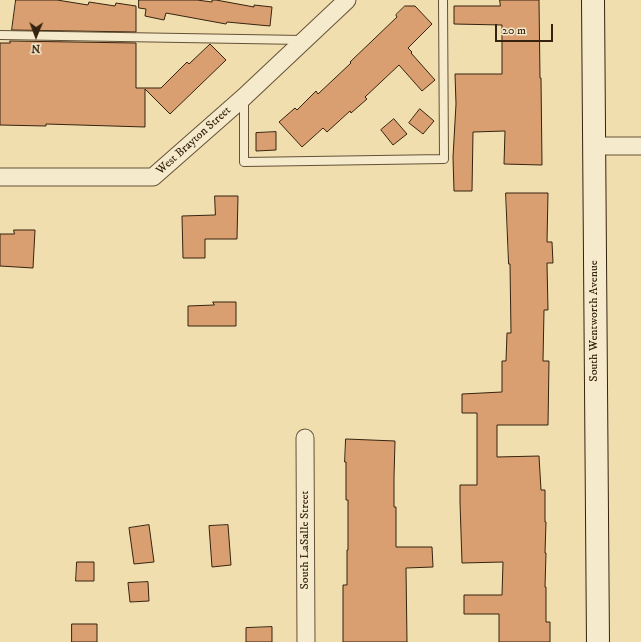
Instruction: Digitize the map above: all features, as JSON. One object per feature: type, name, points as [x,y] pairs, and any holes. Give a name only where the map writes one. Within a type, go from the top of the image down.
[{"type":"street","name":"West Brayton Street","points":[[0,177],[153,178],[244,97],[347,0]]},
{"type":"street","name":"South Wentworth Avenue","points":[[593,0],[598,642]]},
{"type":"street","points":[[594,146],[641,146]]},
{"type":"street","name":"South LaSalle Street","points":[[305,438],[306,642]]},
{"type":"lane","points":[[244,97],[244,162],[444,159],[443,0]]},
{"type":"lane","points":[[0,35],[304,40]]},
{"type":"building","points":[[16,0],[57,0],[88,5],[89,2],[115,6],[116,3],[136,6],[136,32],[12,30]]},
{"type":"building","points":[[139,0],[197,0],[212,2],[212,0],[216,0],[254,7],[254,5],[272,7],[270,26],[227,22],[226,24],[166,13],[164,20],[145,16],[146,9],[139,8]]},
{"type":"building","points":[[500,0],[539,0],[542,165],[504,164],[505,131],[473,132],[472,191],[454,191],[453,157],[456,104],[455,74],[502,74],[502,25],[454,24],[454,6],[500,6]]},
{"type":"building","points":[[405,6],[415,6],[432,24],[408,48],[435,80],[422,91],[399,65],[365,97],[367,99],[351,113],[350,111],[327,132],[323,128],[302,147],[279,122],[295,108],[297,110],[316,91],[318,94],[397,17],[396,15]]},
{"type":"building","points":[[10,41],[136,43],[136,88],[161,88],[187,62],[189,64],[210,44],[226,60],[170,114],[145,89],[145,127],[46,124],[46,126],[0,125],[0,43],[10,43]]},
{"type":"building","points":[[420,109],[434,121],[423,134],[409,123]]},
{"type":"building","points":[[394,119],[407,134],[393,145],[381,130]]},
{"type":"building","points":[[276,132],[276,150],[256,151],[256,133]]},
{"type":"building","points":[[506,193],[548,193],[547,242],[552,242],[553,263],[547,263],[548,310],[544,310],[543,361],[549,361],[548,425],[497,425],[497,457],[539,456],[541,490],[545,490],[546,622],[550,622],[550,642],[499,642],[499,614],[464,614],[464,595],[502,595],[503,562],[462,563],[460,485],[477,485],[477,413],[462,413],[462,394],[502,392],[502,361],[506,361],[507,333],[511,333],[510,264]]},
{"type":"building","points":[[215,196],[238,196],[237,239],[205,239],[205,258],[183,258],[182,216],[215,215]]},
{"type":"building","points":[[14,230],[35,230],[33,268],[0,266],[0,234],[14,234]]},
{"type":"building","points":[[213,302],[236,302],[236,326],[188,326],[188,306],[214,305]]},
{"type":"building","points":[[346,439],[395,441],[394,507],[396,507],[396,547],[432,547],[433,567],[406,568],[407,642],[343,642],[343,585],[347,585],[348,550],[348,500],[346,500],[345,462]]},
{"type":"building","points":[[149,525],[154,562],[134,564],[129,528]]},
{"type":"building","points":[[228,525],[231,565],[212,567],[209,526]]},
{"type":"building","points":[[77,562],[94,562],[94,581],[76,581]]},
{"type":"building","points":[[148,582],[149,601],[130,602],[128,583]]},
{"type":"building","points":[[72,624],[97,624],[97,642],[72,642]]},
{"type":"building","points":[[272,627],[272,642],[246,642],[246,628]]}]
